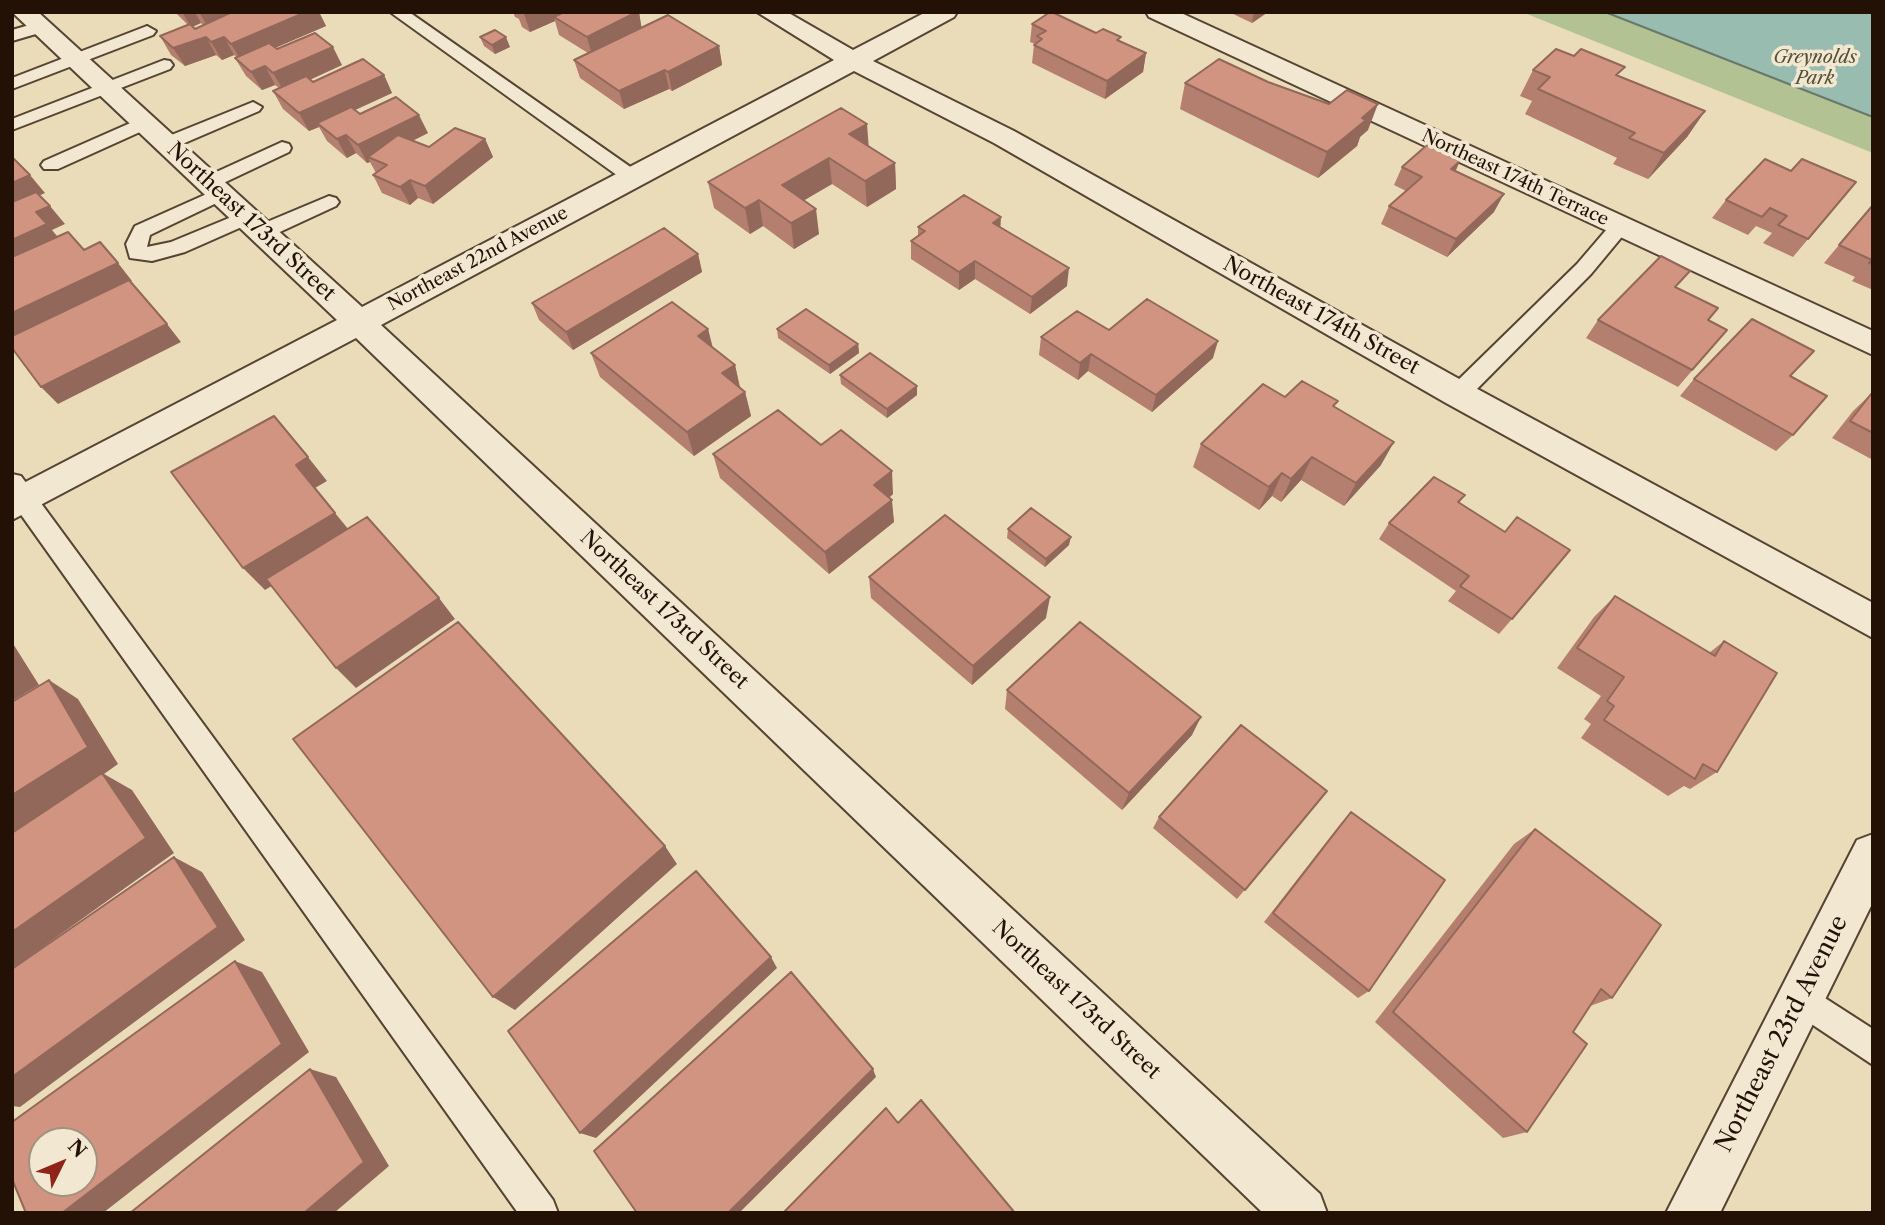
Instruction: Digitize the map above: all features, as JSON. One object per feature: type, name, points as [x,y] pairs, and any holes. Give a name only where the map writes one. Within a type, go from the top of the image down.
[{"type":"street","name":"Northeast 174th Street","points":[[769,12],[854,61],[1004,137],[1458,394],[1873,622]]},
{"type":"street","name":"Northeast 22nd Avenue","points":[[17,496],[359,322],[945,12]]},
{"type":"street","name":"Northeast 174th Terrace","points":[[1158,12],[1873,344]]},
{"type":"street","name":"Northeast 173rd Street","points":[[29,21],[107,89],[359,322],[1301,1213]]},
{"type":"street","name":"Northeast 23rd Avenue","points":[[1692,1213],[1873,855]]},
{"type":"lane","points":[[398,12],[632,177]]},
{"type":"lane","points":[[12,84],[148,31]]},
{"type":"lane","points":[[13,125],[164,65]]},
{"type":"lane","points":[[51,165],[253,107]]},
{"type":"lane","points":[[234,207],[282,148]]},
{"type":"lane","points":[[234,207],[329,202]]},
{"type":"lane","points":[[1458,394],[1584,269],[1620,227]]},
{"type":"lane","points":[[17,496],[540,1213]]},
{"type":"lane","points":[[1800,998],[1873,1049]]},
{"type":"green space","name":"Greynolds Park","points":[[1522,12],[1873,12],[1873,153]]},
{"type":"water","points":[[1605,12],[1873,12],[1873,117]]},
{"type":"building","points":[[232,12],[306,12],[231,44],[224,37],[211,42],[206,37],[173,48],[160,36],[190,24],[195,29]]},
{"type":"building","points":[[564,12],[637,12],[587,37],[554,17]]},
{"type":"building","points":[[1050,12],[1096,33],[1103,29],[1121,37],[1117,40],[1146,53],[1107,81],[1034,45],[1042,39],[1037,36],[1046,31],[1032,24]]},
{"type":"building","points":[[668,15],[719,46],[668,72],[665,70],[619,91],[574,60]]},
{"type":"building","points":[[495,30],[506,37],[492,45],[480,37]]},
{"type":"building","points":[[315,33],[333,47],[273,73],[265,66],[251,72],[235,58],[269,43],[277,49]]},
{"type":"building","points":[[1556,49],[1574,56],[1581,49],[1625,67],[1616,75],[1705,111],[1664,153],[1629,138],[1635,133],[1538,89],[1550,77],[1533,70]]},
{"type":"building","points":[[363,59],[384,75],[299,113],[273,91],[306,76],[313,82]]},
{"type":"building","points":[[1219,59],[1268,82],[1329,104],[1347,90],[1378,104],[1362,118],[1366,120],[1327,152],[1185,83]]},
{"type":"building","points":[[396,97],[419,115],[358,145],[346,135],[337,139],[317,123],[351,107],[360,114]]},
{"type":"building","points":[[841,108],[867,124],[849,134],[895,163],[865,181],[829,158],[782,185],[816,209],[791,223],[759,200],[745,208],[708,182]]},
{"type":"building","points":[[455,128],[485,139],[425,186],[410,180],[400,187],[373,175],[387,165],[368,157],[398,135],[429,147]]},
{"type":"building","points":[[1427,145],[1460,161],[1451,169],[1504,194],[1456,239],[1389,206],[1422,177],[1402,167]]},
{"type":"building","points":[[12,157],[30,175],[12,183]]},
{"type":"building","points":[[1765,159],[1791,171],[1802,159],[1856,182],[1808,239],[1778,225],[1787,216],[1770,208],[1762,217],[1726,200]]},
{"type":"building","points":[[36,192],[50,206],[36,212],[47,224],[12,240],[12,202]]},
{"type":"building","points":[[964,195],[1001,217],[993,223],[1069,268],[1032,297],[975,261],[959,272],[911,241],[925,231],[918,227]]},
{"type":"building","points":[[1873,205],[1873,264],[1869,263],[1872,260],[1839,245]]},
{"type":"building","points":[[664,228],[698,254],[566,332],[532,303]]},
{"type":"building","points":[[68,232],[84,250],[100,242],[118,263],[12,313],[12,257]]},
{"type":"building","points":[[1661,256],[1690,271],[1675,287],[1718,308],[1708,320],[1727,330],[1692,370],[1598,320]]},
{"type":"building","points":[[129,280],[167,324],[41,387],[12,348],[12,336]]},
{"type":"building","points":[[1147,299],[1218,341],[1156,395],[1091,354],[1080,363],[1041,337],[1077,311],[1109,330]]},
{"type":"building","points":[[672,302],[708,329],[698,336],[735,365],[722,373],[745,392],[687,432],[591,353]]},
{"type":"building","points":[[806,309],[858,344],[829,365],[777,329]]},
{"type":"building","points":[[1752,319],[1814,351],[1790,376],[1827,396],[1793,435],[1694,379]]},
{"type":"building","points":[[870,353],[917,386],[887,409],[840,375]]},
{"type":"building","points":[[1302,381],[1338,401],[1333,406],[1394,442],[1356,483],[1312,457],[1291,479],[1282,473],[1269,487],[1201,444],[1263,384],[1285,397]]},
{"type":"building","points":[[1871,394],[1873,395],[1873,433],[1850,421]]},
{"type":"building","points":[[778,410],[821,445],[841,430],[892,471],[874,485],[892,500],[825,552],[713,454]]},
{"type":"building","points":[[274,416],[308,457],[296,465],[335,513],[243,568],[171,472]]},
{"type":"building","points":[[1434,477],[1465,495],[1458,502],[1505,532],[1517,517],[1570,550],[1512,619],[1460,586],[1469,576],[1389,523]]},
{"type":"building","points":[[1031,508],[1071,537],[1046,559],[1008,529]]},
{"type":"building","points":[[945,515],[1050,597],[973,666],[869,577]]},
{"type":"building","points":[[367,517],[439,598],[336,668],[266,579]]},
{"type":"building","points":[[1615,596],[1715,656],[1724,641],[1777,673],[1717,772],[1703,764],[1695,779],[1604,720],[1614,706],[1607,701],[1624,677],[1577,648]]},
{"type":"building","points":[[458,622],[665,846],[493,997],[293,739]]},
{"type":"building","points":[[1080,622],[1201,717],[1129,793],[1007,690]]},
{"type":"building","points":[[49,680],[88,747],[12,795],[12,702]]},
{"type":"building","points":[[1241,725],[1327,791],[1245,890],[1159,817]]},
{"type":"building","points":[[102,773],[146,838],[12,932],[12,833]]},
{"type":"building","points":[[1351,812],[1445,880],[1369,991],[1273,913]]},
{"type":"building","points":[[1535,829],[1661,925],[1612,998],[1601,989],[1573,1032],[1587,1044],[1527,1132],[1393,1012]]},
{"type":"building","points":[[174,857],[218,927],[12,1077],[12,969]]},
{"type":"building","points":[[696,871],[771,957],[580,1133],[508,1031]]},
{"type":"building","points":[[235,961],[282,1044],[98,1185],[98,1127],[28,1127],[28,1197],[83,1197],[62,1213],[26,1213],[12,1179],[12,1122]]},
{"type":"building","points":[[791,972],[873,1069],[728,1213],[637,1213],[594,1151]]},
{"type":"building","points":[[310,1069],[364,1162],[304,1213],[130,1213]]},
{"type":"building","points":[[921,1100],[1015,1213],[783,1213],[886,1108],[898,1123]]}]
